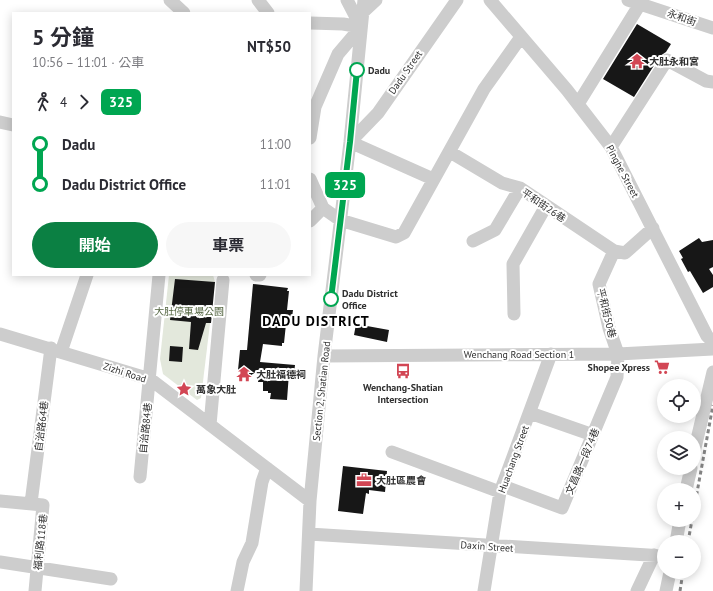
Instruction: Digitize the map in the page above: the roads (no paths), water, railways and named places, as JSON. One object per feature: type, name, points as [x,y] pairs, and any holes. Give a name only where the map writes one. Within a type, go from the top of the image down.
[{"type":"street","points":[[170,0],[183,12]]},
{"type":"street","points":[[258,0],[267,12]]},
{"type":"street","points":[[347,0],[361,26]]},
{"type":"street","name":"Section 2, Shatian Road","points":[[306,591],[310,501],[324,356],[350,142],[364,0]]},
{"type":"street","points":[[362,13],[376,0]]},
{"type":"street","name":"Dadu Street","points":[[350,142],[378,113],[457,0]]},
{"type":"street","name":"Pinghe Street","points":[[490,0],[512,24],[521,37],[578,104],[612,147],[707,336],[713,342]]},
{"type":"street","name":"永和街","points":[[628,0],[713,28]]},
{"type":"street","points":[[653,0],[664,11]]},
{"type":"street","points":[[578,104],[640,4]]},
{"type":"street","points":[[311,23],[361,26]]},
{"type":"street","points":[[311,122],[312,106],[338,54],[361,26]]},
{"type":"street","points":[[311,181],[323,208],[340,220],[396,237],[404,233],[484,89],[521,37]]},
{"type":"street","points":[[612,147],[667,60],[706,81],[713,82]]},
{"type":"street","points":[[0,122],[12,125]]},
{"type":"street","points":[[350,142],[433,179]]},
{"type":"street","name":"平和街26巷","points":[[450,152],[502,183],[520,188],[614,251]]},
{"type":"street","points":[[473,241],[495,230],[520,188]]},
{"type":"street","points":[[514,314],[513,264],[546,206]]},
{"type":"street","points":[[311,220],[323,208]]},
{"type":"street","points":[[614,251],[625,253],[653,228]]},
{"type":"street","name":"平和街50巷","points":[[614,251],[600,284],[609,328],[618,354]]},
{"type":"street","name":"自治路64巷","points":[[32,503],[56,350],[87,276]]},
{"type":"street","name":"自治路84巷","points":[[140,477],[159,276]]},
{"type":"street","points":[[210,425],[225,277]]},
{"type":"street","name":"Zizhi Road","points":[[0,334],[150,379],[310,501]]},
{"type":"street","name":"Wenchang Road Section 1","points":[[324,356],[618,354],[713,349]]},
{"type":"street","name":"Huachang Street","points":[[484,591],[502,489],[551,354]]},
{"type":"street","name":"文昌路一段74巷","points":[[502,489],[562,508],[617,377],[618,354]]},
{"type":"street","points":[[699,431],[713,372]]},
{"type":"street","points":[[530,412],[593,435]]},
{"type":"street","points":[[392,452],[502,489]]},
{"type":"street","points":[[237,591],[243,562],[252,543],[262,482],[267,468]]},
{"type":"street","points":[[0,501],[32,503]]},
{"type":"street","name":"福利路118巷","points":[[32,503],[43,505],[35,591]]},
{"type":"street","name":"Daxin Street","points":[[309,534],[657,555]]},
{"type":"street","points":[[637,591],[657,558]]},
{"type":"street","points":[[0,562],[111,578]]},
{"type":"street","points":[[666,591],[669,579]]},
{"type":"railway","points":[[699,483],[713,405]]},
{"type":"railway","points":[[689,535],[691,527]]},
{"type":"railway","points":[[680,591],[682,579]]},
{"type":"place","name":"大肚永和宮","points":[[637,61]]},
{"type":"place","name":"Dadu","points":[[357,70]]},
{"type":"place","name":"Dadu District Office","points":[[331,299]]},
{"type":"place","name":"Shopee Xpress","points":[[662,367]]},
{"type":"place","name":"Wenchang-Shatian Intersection","points":[[403,371]]},
{"type":"place","name":"大肚福德祠","points":[[244,374]]},
{"type":"place","name":"萬象大肚","points":[[184,389]]},
{"type":"place","name":"大肚區農會","points":[[364,480]]},
{"type":"district","name":"DADU DISTRICT","points":[[316,321]]},
{"type":"park label","name":"大肚停車場公園","points":[[189,311]]}]
